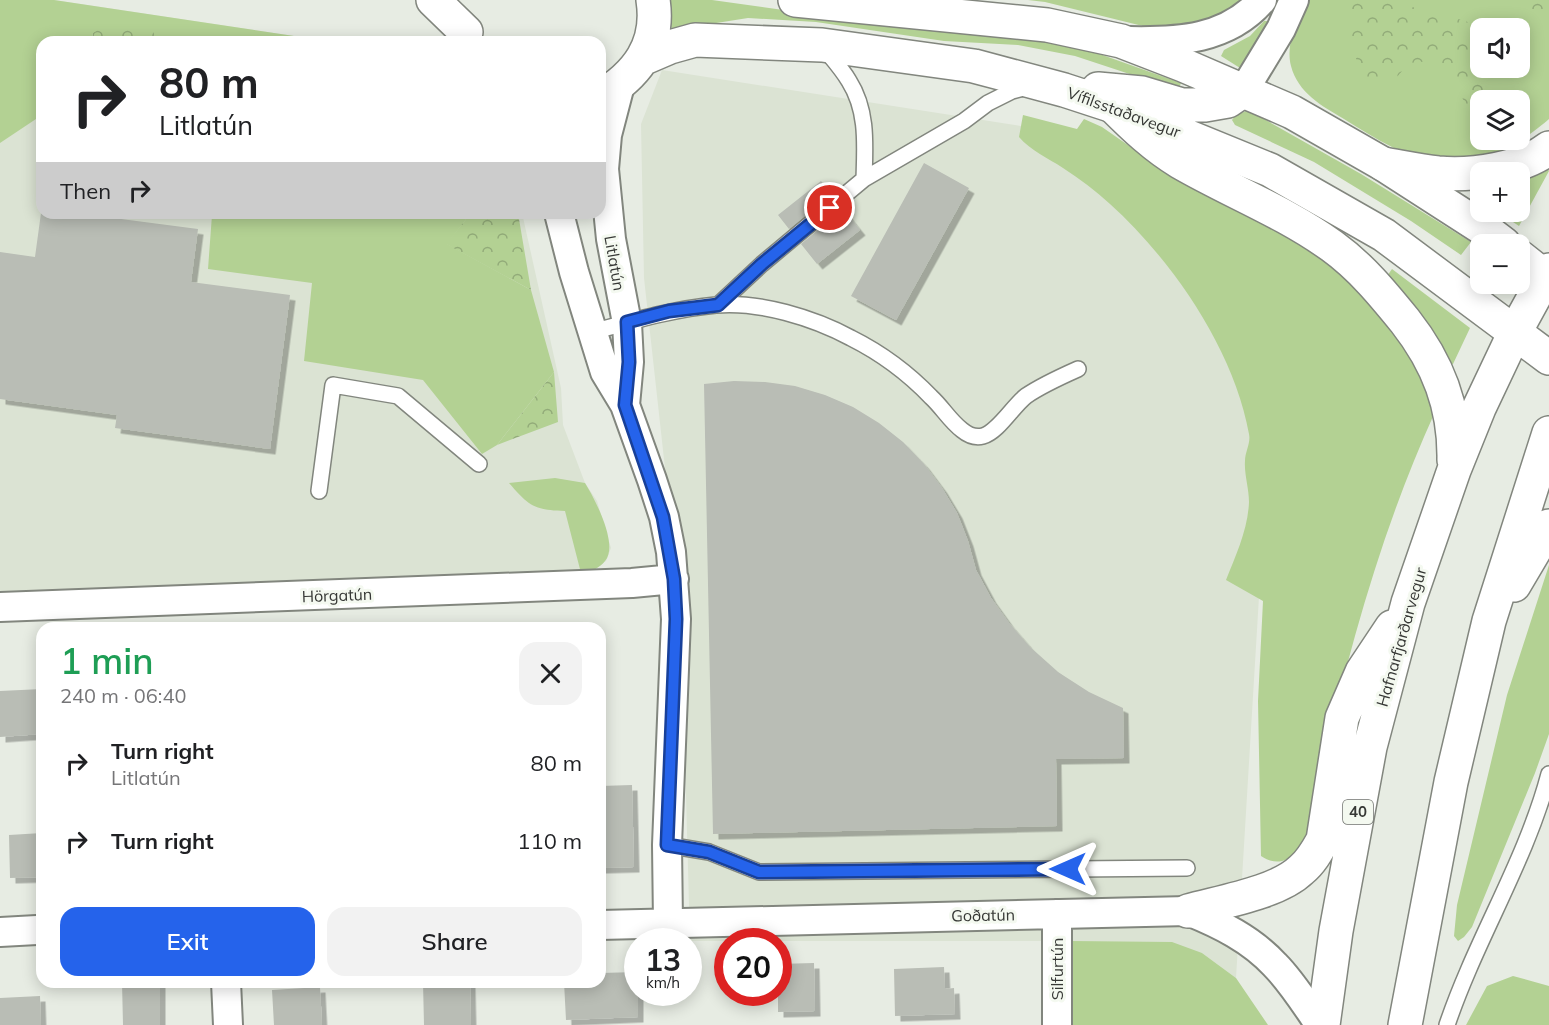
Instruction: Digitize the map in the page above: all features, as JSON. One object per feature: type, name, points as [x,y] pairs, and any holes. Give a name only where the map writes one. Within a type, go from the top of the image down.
[{"type":"main road","points":[[433,0],[466,36]]},
{"type":"main road","points":[[465,0],[467,36]]},
{"type":"main road","name":"Vífilsstaðavegur","points":[[610,91],[632,73],[642,59],[652,36],[655,10],[653,0]]},
{"type":"main road","points":[[795,0],[1047,25],[1121,41],[1244,90],[1292,112],[1383,164],[1491,234]]},
{"type":"main road","name":"Vífilsstaðavegur","points":[[642,59],[670,47],[695,40],[822,45],[974,66],[1113,106],[1270,170],[1384,235],[1549,358]]},
{"type":"main road","points":[[1053,87],[1112,89],[1142,93],[1182,105],[1205,105],[1228,101],[1244,90]]},
{"type":"main road","points":[[1113,106],[1143,136],[1179,161],[1281,214],[1331,245],[1359,267],[1413,331],[1444,388],[1455,440],[1454,470]]},
{"type":"main road","points":[[1383,164],[1438,173],[1472,173],[1513,164],[1541,154],[1549,148]]},
{"type":"main road","points":[[1530,264],[1548,276]]},
{"type":"main road","name":"Hafnarfjarðarvegur","points":[[1322,1025],[1336,931],[1370,747],[1408,603],[1454,470],[1479,408],[1515,332],[1548,276]]},
{"type":"main road","points":[[1406,1025],[1451,782],[1489,621],[1549,433]]},
{"type":"main road","points":[[1489,621],[1510,592],[1549,526]]},
{"type":"main road","points":[[1188,911],[1274,887],[1301,870],[1314,856],[1323,840],[1342,718],[1362,672],[1408,603]]},
{"type":"street","points":[[1121,41],[1164,42],[1197,38],[1237,23],[1252,12],[1262,0]]},
{"type":"street","points":[[1244,90],[1281,29],[1294,0]]},
{"type":"street","name":"Litlatún","points":[[606,146],[610,91]]},
{"type":"street","name":"Litlatún","points":[[606,192],[610,239],[627,322],[629,362],[625,405]]},
{"type":"street","name":"Litlatún","points":[[561,219],[605,372],[625,405],[663,517],[674,579],[676,619],[667,845],[668,923]]},
{"type":"street","name":"Hörgatún","points":[[0,608],[632,583],[674,579]]},
{"type":"street","name":"Goðatún","points":[[606,925],[1188,911],[1219,924],[1256,947],[1276,966],[1322,1025]]},
{"type":"street","name":"Silfurtún","points":[[1057,914],[1057,1025]]},
{"type":"street","points":[[0,932],[36,930]]},
{"type":"street","points":[[226,988],[228,1025]]},
{"type":"lane","points":[[822,45],[849,81],[863,114],[864,179]]},
{"type":"lane","points":[[718,305],[762,264],[864,179],[964,121],[988,103],[1012,91],[1053,87]]},
{"type":"lane","points":[[592,332],[669,311],[718,305],[754,307],[787,313],[819,323],[850,337],[894,363],[956,424],[973,436],[984,436],[998,425],[1024,397],[1078,369]]},
{"type":"lane","points":[[319,491],[333,385],[398,396],[479,464]]},
{"type":"lane","points":[[1447,1025],[1481,939],[1544,813],[1549,774]]},
{"type":"lane","points":[[667,845],[709,852],[759,872],[1187,868]]},
{"type":"shaded area","points":[[0,0],[54,0],[294,36],[36,36],[36,219],[523,219],[561,388],[563,425],[585,483],[597,501],[611,548],[606,561],[582,577],[0,592]]},
{"type":"shaded area","points":[[662,70],[1072,134],[1136,192],[1269,431],[1236,978],[1202,953],[1069,941],[792,941],[792,928],[714,928],[714,941],[702,941],[702,928],[690,928],[681,613],[644,278],[641,124]]},
{"type":"green space","points":[[0,0],[54,0],[294,36],[154,36],[152,30],[93,33],[93,36],[36,36],[36,119],[0,143]]},
{"type":"green space","points":[[668,0],[712,0],[932,31],[1043,41],[1094,52],[1181,83],[1178,90],[1075,56],[1018,45],[944,41],[816,22],[748,18],[672,32]]},
{"type":"green space","points":[[1028,0],[1248,0],[1223,18],[1155,29],[1045,2]]},
{"type":"green space","points":[[1307,0],[1549,0],[1549,119],[1530,134],[1530,90],[1470,90],[1470,150],[1506,150],[1491,156],[1467,160],[1440,160],[1403,152],[1319,104],[1305,91],[1299,84],[1291,66],[1290,49],[1293,32]]},
{"type":"green space","points":[[1349,0],[1384,2],[1453,17],[1470,23],[1470,78],[1494,78],[1493,90],[1470,90],[1470,113],[1452,78],[1431,61],[1409,63],[1396,78],[1376,88],[1362,74],[1351,45]]},
{"type":"green space","points":[[1530,0],[1549,0],[1549,15],[1528,16],[1524,8]]},
{"type":"green space","points":[[1264,21],[1268,21],[1270,26],[1246,63],[1240,68],[1221,56],[1224,50],[1250,36]]},
{"type":"green space","points":[[105,26],[153,30],[154,36],[93,36],[93,33]]},
{"type":"green space","points":[[1248,110],[1361,174],[1470,243],[1461,255],[1411,221],[1314,162],[1235,125],[1232,120],[1235,116]]},
{"type":"green space","points":[[1023,115],[1077,129],[1084,119],[1102,127],[1155,164],[1292,233],[1349,276],[1421,367],[1435,412],[1394,514],[1360,619],[1332,725],[1308,833],[1295,853],[1283,861],[1277,862],[1261,856],[1258,701],[1263,601],[1226,580],[1241,542],[1248,512],[1249,497],[1245,458],[1249,437],[1241,402],[1215,339],[1178,280],[1156,252],[1105,199],[1019,137]]},
{"type":"green space","points":[[1545,164],[1549,171],[1530,206],[1530,171]]},
{"type":"green space","points":[[212,219],[466,219],[447,244],[531,290],[554,372],[497,445],[482,454],[423,380],[304,361],[312,283],[208,269]]},
{"type":"green space","points":[[466,219],[519,219],[531,290],[446,244]]},
{"type":"green space","points":[[1392,269],[1470,328],[1453,364],[1448,366],[1385,279]]},
{"type":"green space","points":[[554,372],[558,422],[497,445]]},
{"type":"green space","points":[[555,478],[585,483],[604,522],[609,554],[597,568],[582,577],[565,511],[539,508],[527,502],[509,483]]},
{"type":"green space","points":[[1549,565],[1549,734],[1472,927],[1458,941],[1454,936],[1457,905],[1507,695]]},
{"type":"green space","points":[[1070,941],[1172,942],[1202,953],[1236,978],[1268,1025],[1069,1025]]},
{"type":"green space","points":[[1513,976],[1549,986],[1549,1025],[1466,1025],[1487,986]]},
{"type":"building","points":[[924,163],[969,188],[896,320],[851,296]]},
{"type":"building","points":[[821,181],[831,194],[789,229],[778,215]]},
{"type":"building","points":[[843,209],[860,230],[817,264],[801,244]]},
{"type":"building","points":[[40,219],[121,219],[198,229],[191,282],[290,295],[270,449],[115,428],[117,415],[0,399],[0,252],[35,257]]},
{"type":"building","points":[[734,381],[795,386],[825,395],[853,407],[879,423],[903,442],[924,464],[957,513],[976,570],[991,598],[1009,623],[1030,647],[1058,672],[1089,692],[1123,708],[1124,758],[1056,759],[1057,826],[713,834],[704,384]]},
{"type":"building","points":[[36,689],[36,734],[0,737],[0,691]]},
{"type":"building","points":[[632,785],[634,867],[606,868],[606,786]]},
{"type":"building","points":[[36,833],[36,877],[10,878],[9,835]]},
{"type":"building","points":[[814,963],[815,1011],[778,1012],[778,1006],[792,1006],[792,964]]},
{"type":"building","points":[[944,967],[945,989],[954,988],[955,1014],[895,1016],[894,969]]},
{"type":"building","points":[[624,972],[624,1006],[638,1006],[638,1017],[566,1020],[564,988],[606,988],[606,973]]},
{"type":"building","points":[[122,988],[160,988],[160,1025],[123,1025]]},
{"type":"building","points":[[320,988],[322,1025],[274,1025],[272,990]]},
{"type":"building","points":[[423,988],[470,988],[471,1025],[424,1025]]},
{"type":"building","points":[[40,996],[41,1025],[0,1025],[0,998]]},
{"type":"route","points":[[830,208],[762,264],[718,305],[669,311],[627,322],[629,362],[625,405],[663,517],[674,579],[676,619],[667,845],[709,852],[759,872],[1068,869]]}]
